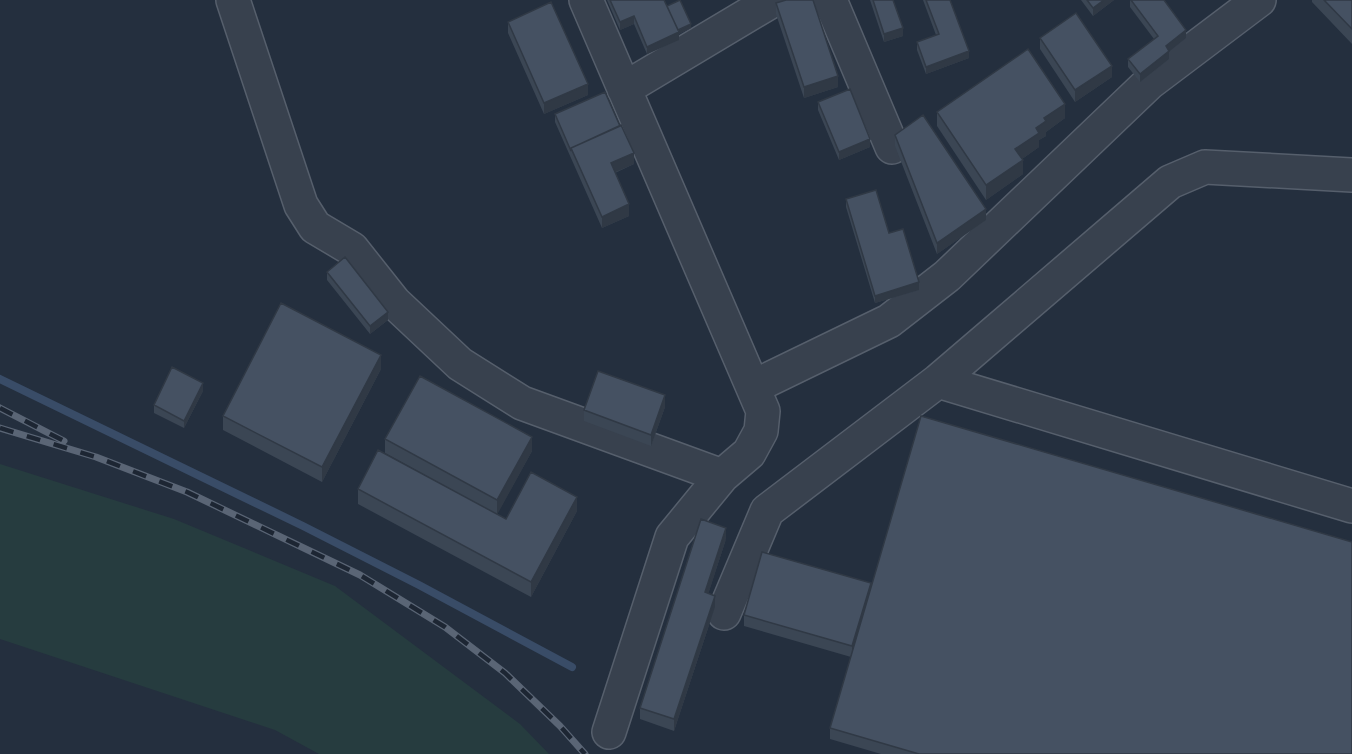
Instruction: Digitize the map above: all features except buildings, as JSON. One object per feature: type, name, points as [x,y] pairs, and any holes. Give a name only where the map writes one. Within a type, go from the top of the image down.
[{"type":"street","points":[[233,0],[301,205],[315,227],[352,249],[394,302],[460,364],[522,403],[722,476]]},
{"type":"street","points":[[586,0],[763,411],[761,431],[750,453],[722,476],[672,537],[609,732]]},
{"type":"street","points":[[624,89],[773,0]]},
{"type":"street","points":[[830,0],[892,147]]},
{"type":"street","points":[[753,387],[888,321],[947,276],[1149,83],[1259,0]]},
{"type":"street","points":[[724,613],[766,511],[938,381],[1170,182],[1205,167],[1352,175]]},
{"type":"street","points":[[938,381],[1352,506]]},
{"type":"green space","points":[[0,464],[174,519],[335,586],[520,724],[549,754],[319,754],[275,730],[0,639]]},
{"type":"waterway","points":[[0,379],[303,526],[572,667]]},
{"type":"railway","points":[[0,408],[64,441]]},
{"type":"railway","points":[[0,428],[96,457],[187,492],[360,575],[445,627],[505,673],[560,726],[585,754]]}]
